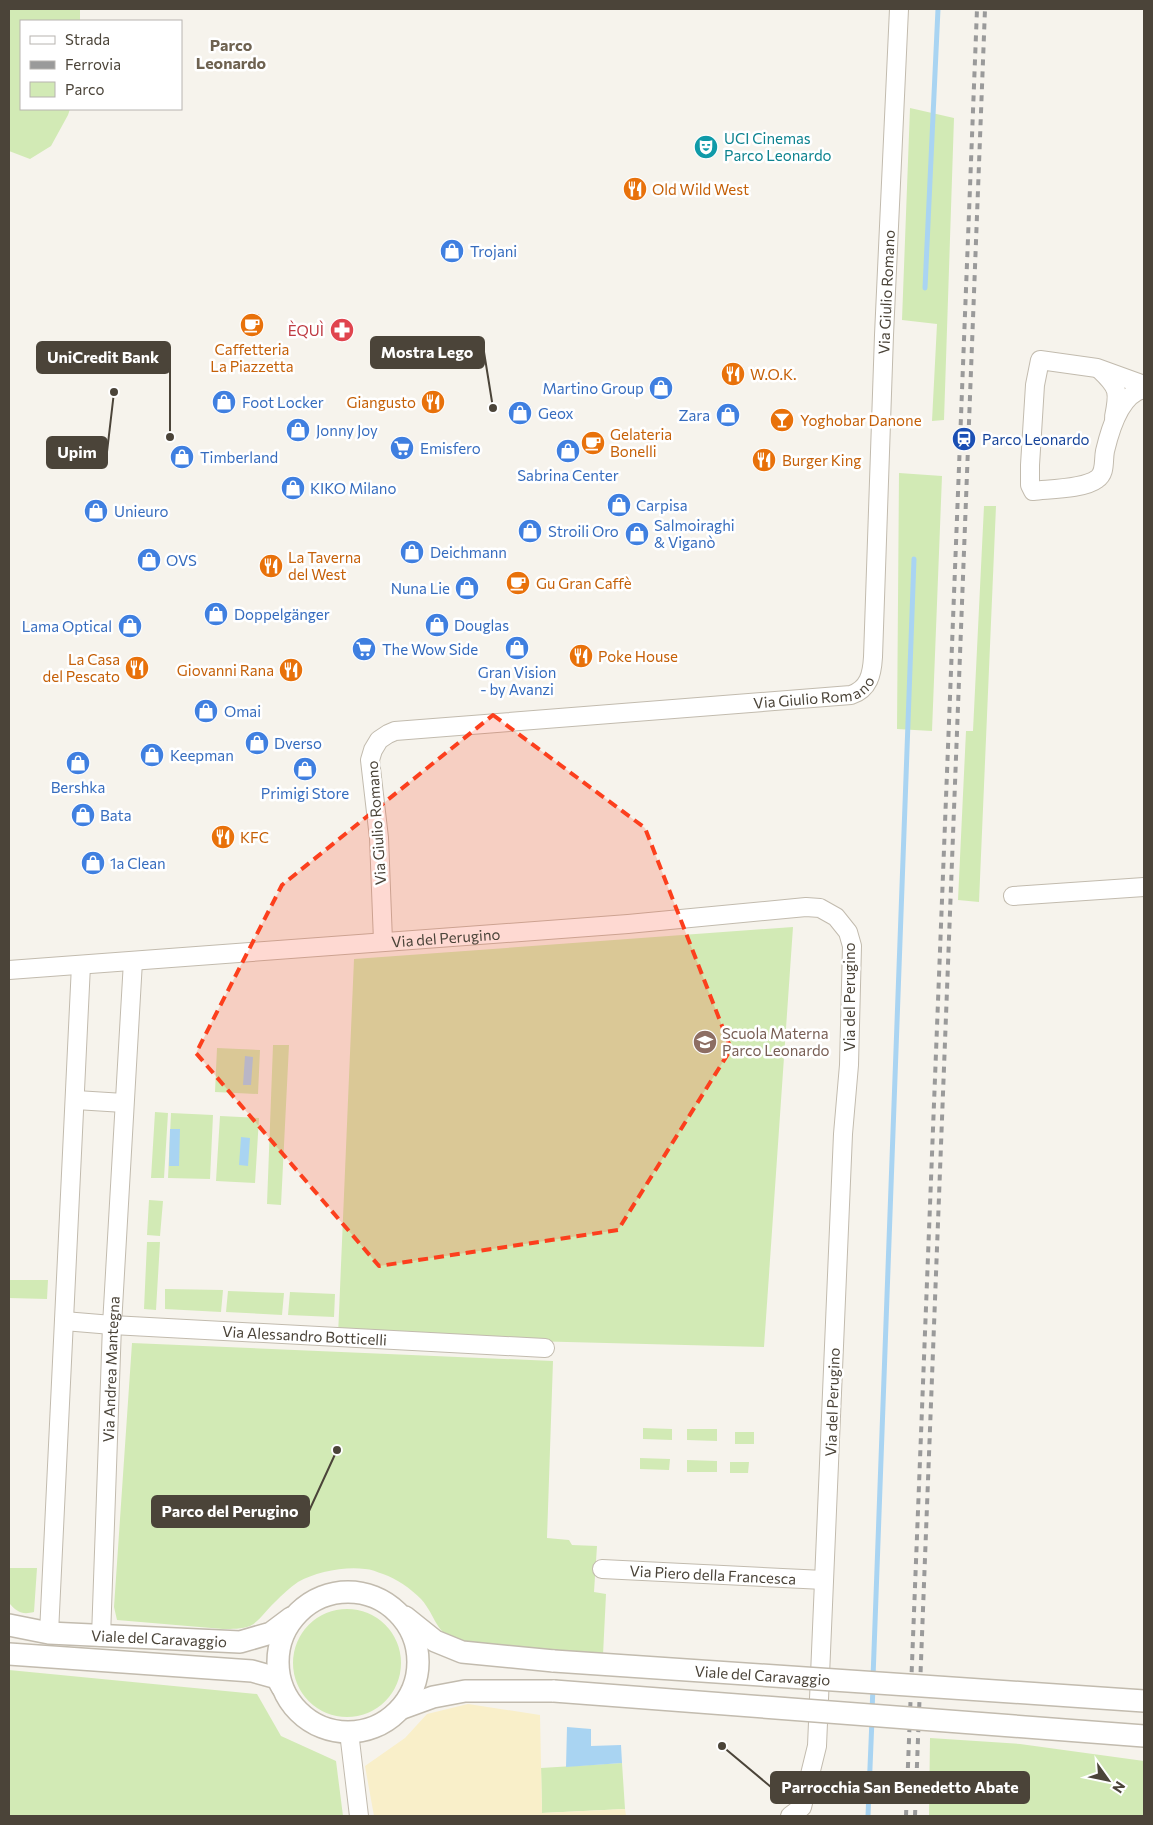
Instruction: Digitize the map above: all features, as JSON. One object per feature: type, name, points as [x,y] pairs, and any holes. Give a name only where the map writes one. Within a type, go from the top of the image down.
[{"type":"street","name":"Via Giulio Romano","points":[[382,941],[379,838],[370,760],[376,746],[388,734],[396,731],[851,695],[860,691],[869,681],[873,657],[884,335],[899,9]]},
{"type":"street","points":[[1097,368],[1112,381],[1117,391],[1114,420],[1104,453],[1103,472],[1098,479],[1079,486],[1033,491],[1030,486],[1030,466],[1035,385],[1040,360],[1097,368],[1144,384]]},
{"type":"street","points":[[1114,420],[1126,401],[1138,390],[1144,389]]},
{"type":"street","points":[[1012,896],[1144,887]]},
{"type":"street","name":"Via del Perugino","points":[[9,970],[628,924],[806,907],[816,907],[828,912],[845,926],[851,938],[852,946],[850,1029],[844,1120],[817,1746],[802,1807],[790,1816]]},
{"type":"street","name":"Via Andrea Mantegna","points":[[100,1637],[112,1325],[133,961]]},
{"type":"street","points":[[49,1633],[76,1100],[81,964]]},
{"type":"street","points":[[76,1100],[124,1103]]},
{"type":"street","name":"Via Alessandro Botticelli","points":[[64,1321],[545,1348]]},
{"type":"street","name":"Via Piero della Francesca","points":[[602,1569],[824,1580]]},
{"type":"street","points":[[337,1592],[357,1592],[376,1597],[393,1608],[408,1625],[416,1646],[417,1668],[412,1690],[400,1709],[382,1723],[366,1729],[349,1732],[328,1729],[308,1720],[292,1705],[282,1687],[278,1666],[279,1645],[287,1626],[301,1610],[317,1598],[337,1592]]},
{"type":"street","name":"Viale del Caravaggio","points":[[393,1608],[435,1641],[462,1652],[554,1661],[1144,1701]]},
{"type":"street","name":"Viale del Caravaggio","points":[[9,1625],[49,1633],[100,1637],[240,1642],[271,1633],[301,1610]]},
{"type":"street","name":"Viale del Caravaggio","points":[[9,1654],[252,1671],[276,1678],[282,1687]]},
{"type":"street","name":"Viale del Caravaggio","points":[[400,1709],[433,1697],[466,1691],[554,1691],[1144,1736]]},
{"type":"street","points":[[349,1732],[359,1816]]},
{"type":"highlighted area","points":[[493,715],[645,828],[731,1049],[618,1230],[379,1266],[196,1053],[282,885]]},
{"type":"green space","points":[[9,9],[80,9],[80,20],[20,20],[20,110],[70,110],[51,146],[30,159],[9,151]]},
{"type":"green space","points":[[910,108],[954,118],[944,420],[932,421],[937,324],[902,320]]},
{"type":"green space","points":[[899,473],[942,476],[932,731],[897,729]]},
{"type":"green space","points":[[984,506],[996,506],[979,902],[958,900],[966,731],[973,731]]},
{"type":"green space","points":[[793,927],[764,1347],[338,1336],[354,959]]},
{"type":"green space","points":[[273,1045],[289,1045],[281,1205],[267,1204]]},
{"type":"green space","points":[[217,1048],[260,1050],[258,1094],[215,1092]]},
{"type":"green space","points":[[155,1112],[168,1113],[164,1178],[151,1178]]},
{"type":"green space","points":[[171,1113],[213,1115],[210,1179],[168,1178]]},
{"type":"green space","points":[[220,1116],[259,1118],[255,1183],[216,1181]]},
{"type":"green space","points":[[149,1200],[163,1201],[160,1236],[147,1235]]},
{"type":"green space","points":[[147,1242],[160,1242],[156,1310],[144,1309]]},
{"type":"green space","points":[[9,1280],[48,1280],[47,1299],[9,1298]]},
{"type":"green space","points":[[165,1289],[223,1290],[221,1312],[165,1309]]},
{"type":"green space","points":[[228,1291],[284,1293],[282,1315],[226,1312]]},
{"type":"green space","points":[[290,1292],[335,1294],[334,1317],[288,1315]]},
{"type":"green space","points":[[132,1343],[553,1361],[547,1538],[569,1540],[572,1545],[597,1546],[594,1592],[606,1594],[603,1655],[461,1643],[452,1639],[441,1629],[421,1599],[408,1588],[383,1574],[357,1568],[339,1569],[305,1578],[283,1594],[257,1621],[244,1628],[223,1629],[117,1620],[114,1607]]},
{"type":"green space","points":[[643,1428],[672,1429],[672,1440],[643,1439]]},
{"type":"green space","points":[[687,1429],[717,1429],[717,1441],[687,1440]]},
{"type":"green space","points":[[735,1432],[754,1432],[754,1444],[735,1444]]},
{"type":"green space","points":[[640,1458],[670,1459],[669,1470],[640,1469]]},
{"type":"green space","points":[[687,1460],[717,1461],[717,1472],[687,1472]]},
{"type":"green space","points":[[730,1462],[749,1462],[748,1473],[730,1473]]},
{"type":"green space","points":[[9,1568],[37,1568],[34,1612],[20,1612],[9,1603]]},
{"type":"green space","points":[[347,1609],[368,1613],[385,1625],[397,1642],[401,1663],[397,1684],[385,1701],[368,1713],[347,1717],[326,1713],[309,1701],[297,1684],[293,1663],[297,1642],[309,1625],[326,1613]]},
{"type":"green space","points":[[9,1670],[257,1694],[281,1736],[336,1761],[343,1816],[9,1816]]},
{"type":"green space","points":[[930,1738],[1020,1744],[1144,1761],[1144,1816],[929,1816]]},
{"type":"green space","points":[[622,1763],[625,1809],[542,1813],[541,1768]]},
{"type":"sand","points":[[468,1704],[540,1715],[542,1813],[625,1809],[626,1816],[374,1816],[365,1766],[405,1738],[427,1714]]},
{"type":"water","points":[[245,1056],[253,1057],[251,1085],[243,1085]]},
{"type":"water","points":[[170,1129],[180,1129],[179,1166],[169,1166]]},
{"type":"water","points":[[241,1137],[250,1138],[248,1166],[239,1165]]},
{"type":"water","points":[[567,1727],[591,1729],[591,1746],[621,1745],[622,1763],[566,1767]]},
{"type":"waterway","points":[[925,288],[938,9]]},
{"type":"waterway","points":[[873,1678],[914,559]]},
{"type":"waterway","points":[[872,1711],[873,1687]]},
{"type":"waterway","points":[[868,1816],[872,1719]]},
{"type":"railway","points":[[906,1816],[977,9]]},
{"type":"railway","points":[[915,1816],[985,9]]},
{"type":"place","name":"UCI Cinemas Parco Leonardo","points":[[706,147]]},
{"type":"place","name":"Old Wild West","points":[[635,189]]},
{"type":"place","name":"Trojani","points":[[452,251]]},
{"type":"place","name":"Caffetteria La Piazzetta","points":[[252,325]]},
{"type":"place","name":"ÈQUÌ","points":[[342,330]]},
{"type":"place","name":"W.O.K.","points":[[733,374]]},
{"type":"place","name":"Martino Group","points":[[661,388]]},
{"type":"place","name":"Upim","points":[[114,392]]},
{"type":"place","name":"Foot Locker","points":[[224,402]]},
{"type":"place","name":"Giangusto","points":[[433,402]]},
{"type":"place","name":"Mostra Lego","points":[[493,408]]},
{"type":"place","name":"Geox","points":[[520,413]]},
{"type":"place","name":"Zara","points":[[728,415]]},
{"type":"place","name":"Yoghobar Danone","points":[[782,420]]},
{"type":"place","name":"Jonny Joy","points":[[298,430]]},
{"type":"place","name":"UniCredit Bank","points":[[170,437]]},
{"type":"place","name":"Parco Leonardo","points":[[964,439]]},
{"type":"place","name":"Gelateria Bonelli","points":[[593,443]]},
{"type":"place","name":"Emisfero","points":[[402,448]]},
{"type":"place","name":"Sabrina Center","points":[[568,451]]},
{"type":"place","name":"Timberland","points":[[182,457]]},
{"type":"place","name":"Burger King","points":[[764,460]]},
{"type":"place","name":"KIKO Milano","points":[[293,488]]},
{"type":"place","name":"Carpisa","points":[[619,505]]},
{"type":"place","name":"Unieuro","points":[[96,511]]},
{"type":"place","name":"Stroili Oro","points":[[530,531]]},
{"type":"place","name":"Salmoiraghi & Viganò","points":[[637,534]]},
{"type":"place","name":"Deichmann","points":[[412,552]]},
{"type":"place","name":"OVS","points":[[149,560]]},
{"type":"place","name":"La Taverna del West","points":[[271,566]]},
{"type":"place","name":"Gu Gran Caffè","points":[[518,583]]},
{"type":"place","name":"Nuna Lie","points":[[467,588]]},
{"type":"place","name":"Doppelgänger","points":[[216,614]]},
{"type":"place","name":"Douglas","points":[[437,625]]},
{"type":"place","name":"Lama Optical","points":[[130,626]]},
{"type":"place","name":"Gran Vision - by Avanzi","points":[[517,648]]},
{"type":"place","name":"The Wow Side","points":[[364,649]]},
{"type":"place","name":"Poke House","points":[[581,656]]},
{"type":"place","name":"La Casa del Pescato","points":[[137,668]]},
{"type":"place","name":"Giovanni Rana","points":[[291,670]]},
{"type":"place","name":"Omai","points":[[206,711]]},
{"type":"place","name":"Dverso","points":[[257,743]]},
{"type":"place","name":"Keepman","points":[[152,755]]},
{"type":"place","name":"Bershka","points":[[78,763]]},
{"type":"place","name":"Primigi Store","points":[[305,769]]},
{"type":"place","name":"Bata","points":[[83,815]]},
{"type":"place","name":"KFC","points":[[223,837]]},
{"type":"place","name":"1a Clean","points":[[93,863]]},
{"type":"place","name":"Scuola Materna Parco Leonardo","points":[[705,1042]]},
{"type":"place","name":"Parco del Perugino","points":[[337,1450]]},
{"type":"place","name":"Parrocchia San Benedetto Abate","points":[[722,1746]]},
{"type":"district","name":"Parco Leonardo","points":[[231,53]]}]
